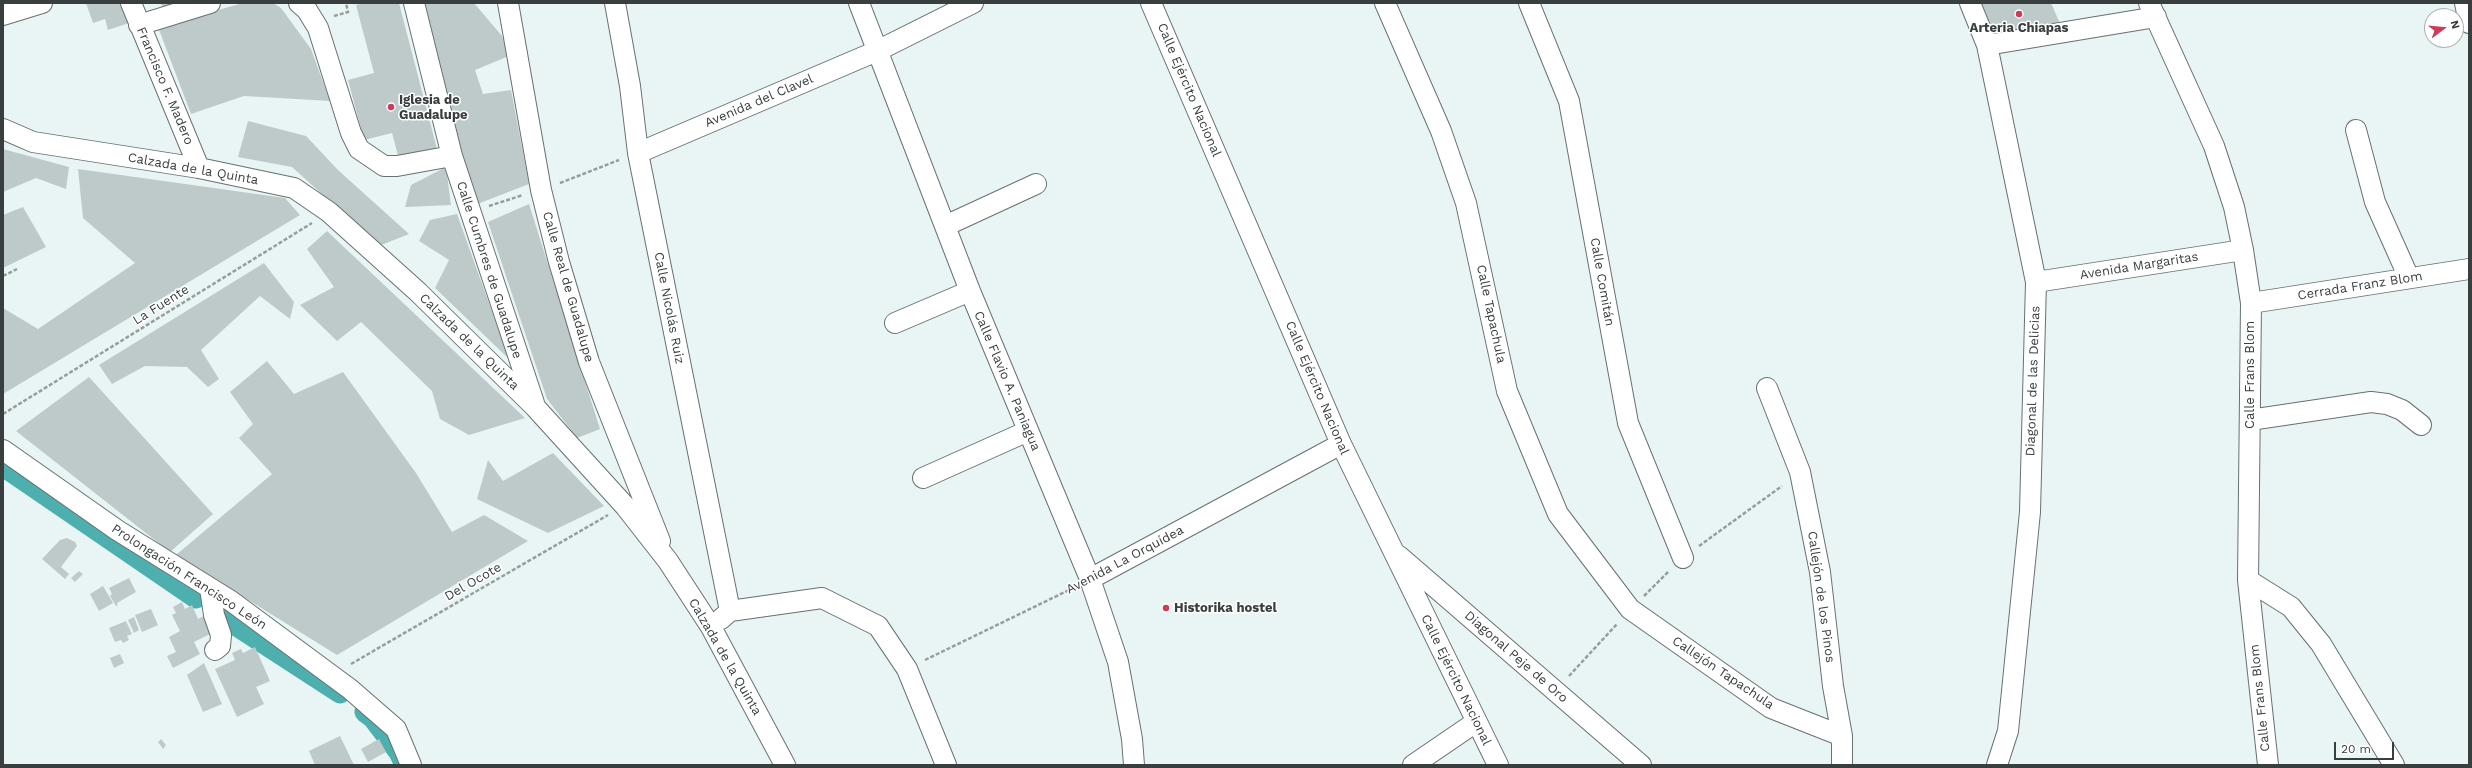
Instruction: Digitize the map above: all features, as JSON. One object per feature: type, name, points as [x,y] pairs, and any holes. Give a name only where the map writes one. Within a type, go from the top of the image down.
[{"type":"street","points":[[3,15],[42,3]]},
{"type":"street","name":"Francisco F. Madero","points":[[131,3],[199,168]]},
{"type":"street","points":[[139,25],[210,3]]},
{"type":"street","points":[[299,3],[307,10],[318,28],[351,133],[360,149],[384,166],[397,166],[452,156]]},
{"type":"street","name":"Calle Cumbres de Guadalupe","points":[[414,3],[452,156],[535,407]]},
{"type":"street","name":"Calle Real de Guadalupe","points":[[508,3],[541,190],[559,262],[589,362],[668,561]]},
{"type":"street","name":"Calle Nicolás Ruiz","points":[[615,3],[630,86],[638,153],[730,611]]},
{"type":"street","name":"Calle Flavio A. Paniagua","points":[[859,3],[876,51],[970,291],[1090,579],[1118,662],[1132,739],[1134,765]]},
{"type":"street","name":"Avenida del Clavel","points":[[638,153],[876,51],[973,3]]},
{"type":"street","name":"Calle Ejército Nacional","points":[[1151,3],[1341,444],[1498,765]]},
{"type":"street","name":"Calle Tapachula","points":[[1384,3],[1441,131],[1466,203],[1508,391],[1558,514],[1630,609]]},
{"type":"street","name":"Calle Comitán","points":[[1529,3],[1568,102],[1628,423],[1683,558]]},
{"type":"street","name":"Diagonal de las Delicias","points":[[1970,3],[1987,45],[2036,282],[2030,512],[2008,731],[1997,765]]},
{"type":"street","points":[[2465,3],[2469,23]]},
{"type":"street","points":[[1987,45],[2152,10]]},
{"type":"street","name":"Calle Frans Blom","points":[[2152,10],[2214,146],[2234,207],[2243,250],[2251,303],[2248,580],[2268,765]]},
{"type":"street","name":"Calzada de la Quinta","points":[[3,129],[34,142],[199,168],[294,188],[329,212],[418,292],[535,407],[625,506],[668,561],[711,627],[785,765]]},
{"type":"street","points":[[2356,130],[2375,202],[2408,278]]},
{"type":"street","points":[[945,226],[1036,184]]},
{"type":"street","name":"Avenida Margaritas","points":[[2036,282],[2243,250]]},
{"type":"street","name":"Cerrada Franz Blom","points":[[2251,303],[2469,269]]},
{"type":"street","points":[[895,323],[970,291]]},
{"type":"street","name":"Callejón de los Pinos","points":[[1767,388],[1800,472],[1820,572],[1833,686],[1842,736],[1842,765]]},
{"type":"street","points":[[2250,420],[2371,402],[2387,404],[2402,410],[2421,425]]},
{"type":"street","points":[[923,478],[1028,431]]},
{"type":"street","name":"Avenida La Orquídea","points":[[1090,579],[1341,444]]},
{"type":"street","name":"Prolongación Francisco León","points":[[3,450],[117,530],[210,588],[331,675],[396,729],[410,765]]},
{"type":"street","name":"Diagonal Peje de Oro","points":[[1392,549],[1641,765]]},
{"type":"street","points":[[2248,580],[2290,607],[2321,644],[2394,765]]},
{"type":"street","points":[[210,588],[214,615],[220,635],[220,646],[215,650]]},
{"type":"street","points":[[711,627],[730,611],[822,598],[878,626],[907,669],[946,765]]},
{"type":"street","name":"Callejón Tapachula","points":[[1630,609],[1772,708],[1842,736]]},
{"type":"street","points":[[1413,765],[1476,722]]},
{"type":"path","points":[[470,212],[541,190],[638,153]]},
{"type":"path","name":"La Fuente","points":[[3,414],[329,212]]},
{"type":"path","points":[[3,276],[17,269]]},
{"type":"path","name":"Del Ocote","points":[[331,675],[625,506]]},
{"type":"path","name":"Avenida La Orquídea","points":[[907,669],[1090,579]]},
{"type":"building","points":[[86,3],[122,3],[129,23],[108,30],[105,19],[93,23]]},
{"type":"building","points":[[161,3],[177,3],[163,10]]},
{"type":"building","points":[[243,3],[273,3],[281,8],[311,49],[330,101],[244,96],[191,114],[158,27]]},
{"type":"building","name":"Iglesia de Guadalupe","points":[[364,3],[399,3],[437,149],[399,159],[392,133],[364,140],[348,80],[374,73],[356,5]]},
{"type":"building","points":[[421,3],[474,3],[502,36],[509,56],[475,70],[483,94],[511,90],[529,184],[475,205]]},
{"type":"building","name":"Arteria Chiapas","points":[[1976,3],[2051,3],[2061,26],[1993,36]]},
{"type":"building","points":[[248,121],[306,136],[338,170],[409,234],[379,246],[292,167],[238,157]]},
{"type":"building","points":[[3,149],[69,167],[66,189],[36,178],[3,192]]},
{"type":"building","points":[[446,167],[451,205],[405,207],[411,185]]},
{"type":"building","points":[[78,169],[285,198],[300,215],[3,394],[3,308],[38,329],[135,263],[83,218]]},
{"type":"building","points":[[529,204],[600,429],[577,438],[547,399],[488,222]]},
{"type":"building","points":[[23,207],[46,247],[3,268],[3,215]]},
{"type":"building","points":[[457,214],[509,359],[435,288],[449,260],[419,241],[430,220]]},
{"type":"building","points":[[327,231],[525,418],[469,435],[440,419],[432,391],[361,322],[337,341],[300,305],[334,287],[307,249]]},
{"type":"building","points":[[264,263],[294,302],[290,319],[260,296],[201,350],[219,379],[208,387],[187,367],[145,366],[112,384],[99,365]]},
{"type":"building","points":[[267,361],[294,394],[343,372],[416,473],[452,532],[484,515],[528,541],[337,655],[176,555],[272,474],[239,438],[253,424],[230,392]]},
{"type":"building","points":[[89,377],[213,514],[170,552],[16,431]]},
{"type":"building","points":[[553,453],[604,506],[548,533],[477,499],[488,460],[503,481]]},
{"type":"building","points":[[67,538],[75,542],[77,546],[61,567],[69,574],[65,579],[42,559],[60,540]]},
{"type":"building","points":[[79,571],[83,574],[75,582],[71,578]]},
{"type":"building","points":[[129,578],[136,592],[117,603],[118,605],[116,606],[110,596],[112,594],[109,588]]},
{"type":"building","points":[[103,586],[113,603],[99,611],[90,594]]},
{"type":"building","points":[[182,602],[185,609],[192,605],[198,619],[206,615],[214,632],[194,642],[200,654],[173,668],[167,656],[176,652],[169,637],[180,631],[172,615],[176,613],[173,607]]},
{"type":"building","points":[[151,609],[158,625],[142,632],[135,615]]},
{"type":"building","points":[[134,617],[139,630],[134,633],[128,620]]},
{"type":"building","points":[[126,621],[132,634],[127,636],[129,640],[123,643],[121,640],[115,642],[109,628]]},
{"type":"building","points":[[255,647],[270,681],[256,687],[264,704],[237,717],[215,669],[235,660],[232,653],[241,649],[243,653]]},
{"type":"building","points":[[120,654],[124,663],[114,668],[110,658]]},
{"type":"building","points":[[204,663],[222,704],[203,712],[187,675]]},
{"type":"building","points":[[340,736],[354,765],[315,765],[309,751]]},
{"type":"building","points":[[161,739],[166,745],[163,749],[158,742]]},
{"type":"building","points":[[379,739],[386,752],[368,762],[361,749]]},
{"type":"waterway","points":[[3,466],[196,598]]},
{"type":"waterway","points":[[226,619],[340,693]]},
{"type":"waterway","points":[[365,712],[373,718],[399,752],[404,763]]},
{"type":"place","name":"Arteria Chiapas","points":[[2019,14]]},
{"type":"place","name":"Iglesia de Guadalupe","points":[[391,107]]},
{"type":"place","name":"Historika hostel","points":[[1166,608]]}]
